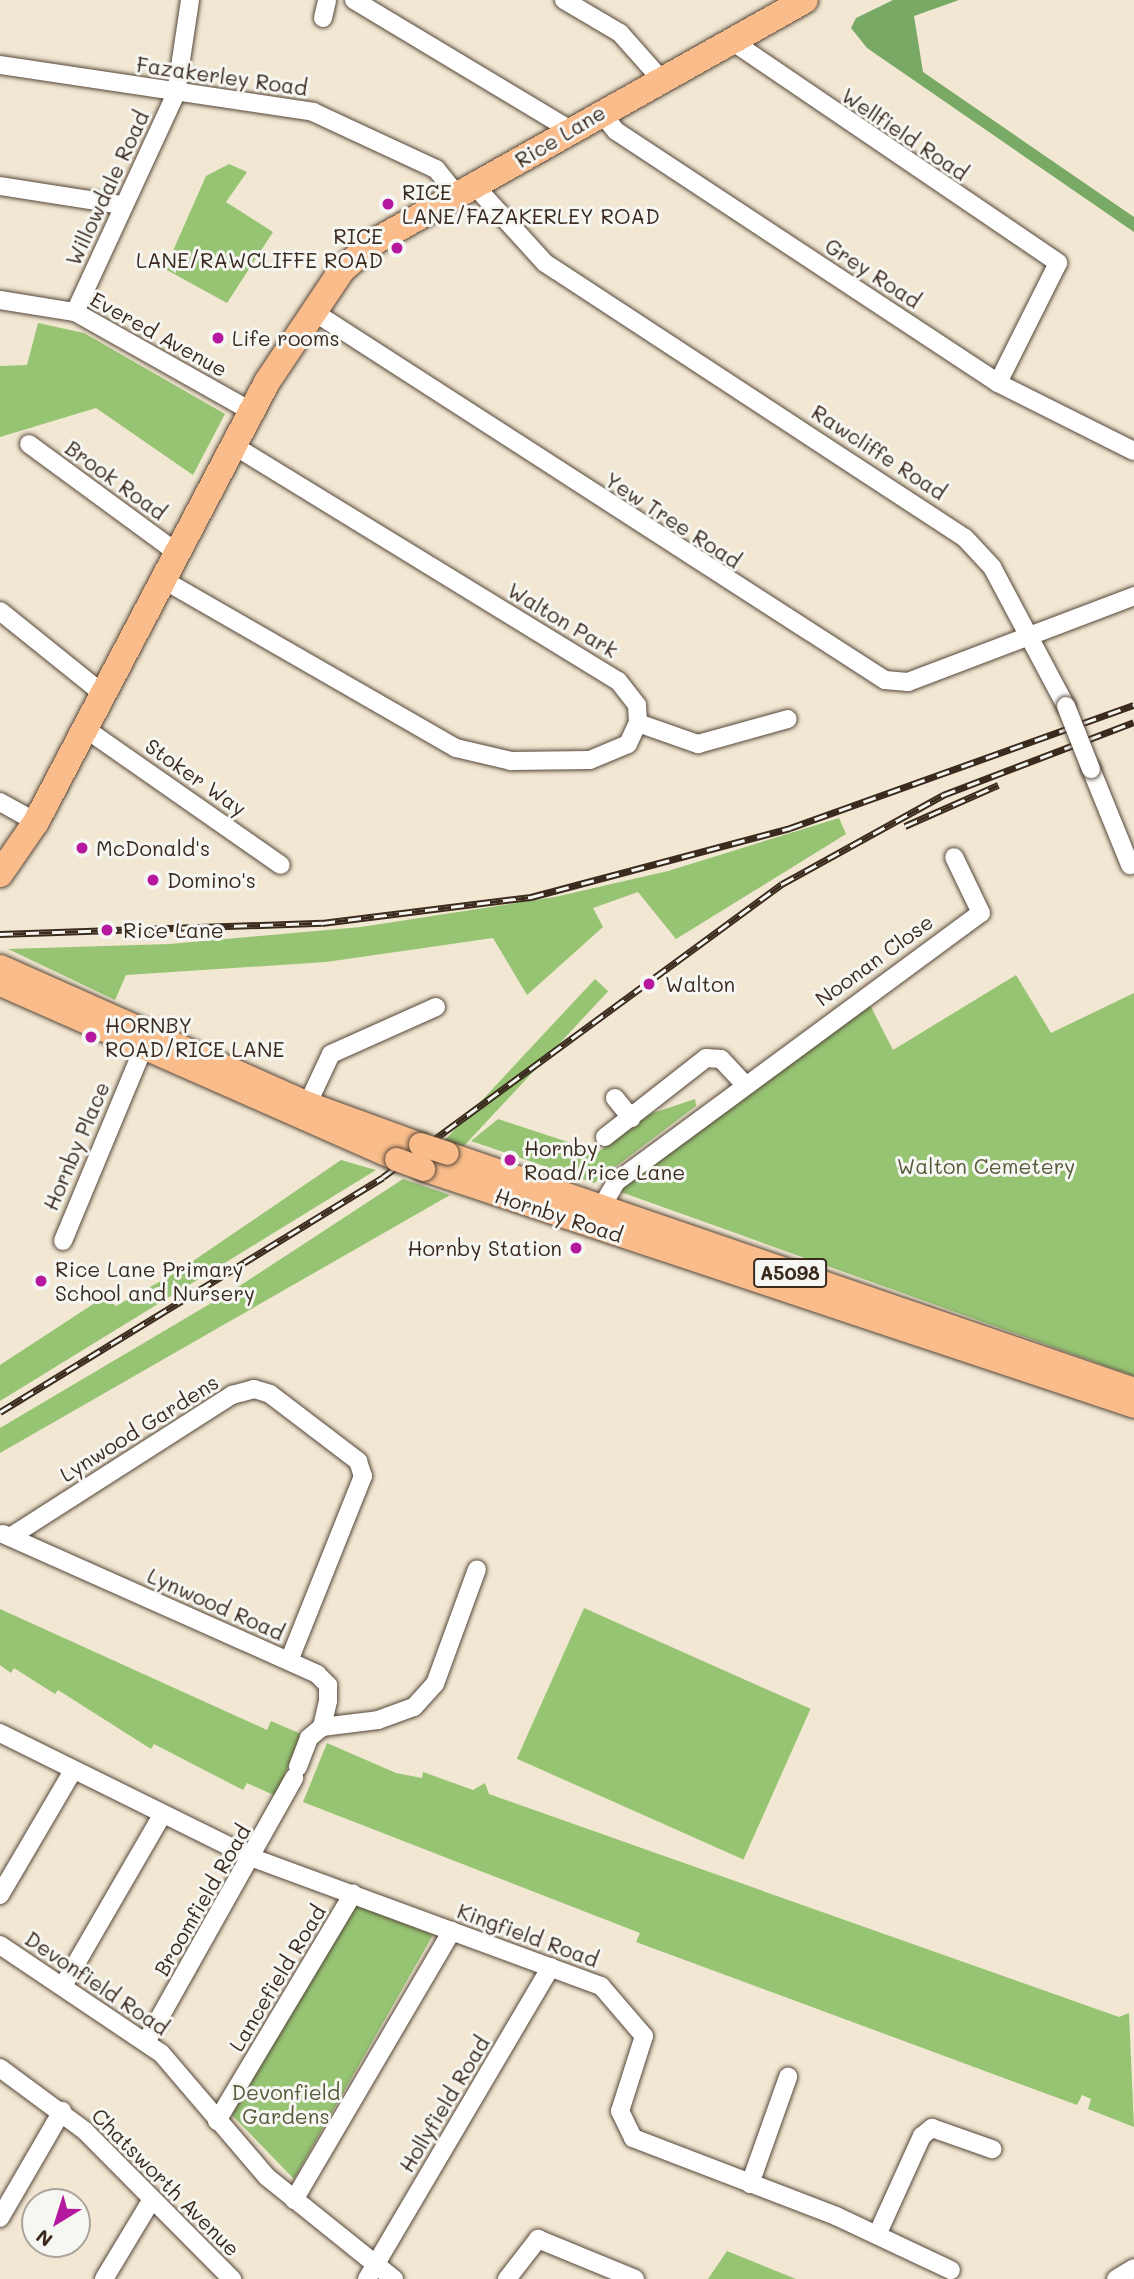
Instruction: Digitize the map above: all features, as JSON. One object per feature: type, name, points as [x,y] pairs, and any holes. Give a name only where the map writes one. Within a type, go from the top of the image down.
[{"type":"highway","name":"Rice Lane","points":[[0,874],[36,822],[83,727],[251,411],[311,310],[367,247],[659,77],[805,0]]},
{"type":"main road","name":"Hornby Road","points":[[0,967],[396,1159],[596,1218],[1134,1389]]},
{"type":"main road","name":"Hornby Road","points":[[0,984],[447,1153],[596,1218],[1134,1406]]},
{"type":"street","name":"Willowdale Road","points":[[75,312],[122,205],[176,93],[190,0]]},
{"type":"street","points":[[323,18],[327,0]]},
{"type":"street","points":[[354,0],[570,130]]},
{"type":"street","points":[[564,0],[620,33],[659,77]]},
{"type":"street","name":"Wellfield Road","points":[[729,39],[1058,263],[998,383]]},
{"type":"street","name":"Fazakerley Road","points":[[0,65],[313,112],[436,169],[466,190]]},
{"type":"street","name":"Grey Road","points":[[601,112],[616,131],[998,383],[1134,451]]},
{"type":"street","points":[[0,186],[122,205]]},
{"type":"street","name":"Rawcliffe Road","points":[[466,190],[545,263],[965,538],[992,567],[1066,706],[1130,865]]},
{"type":"street","name":"Evered Avenue","points":[[0,300],[75,312],[251,411]]},
{"type":"street","name":"Yew Tree Road","points":[[311,310],[885,680],[908,682],[1134,596]]},
{"type":"street","name":"Brook Road","points":[[29,444],[176,552]]},
{"type":"street","name":"Walton Park","points":[[233,445],[618,681],[637,705],[638,723]]},
{"type":"street","points":[[162,579],[456,748],[512,761],[590,760],[628,744],[638,723],[698,744],[788,719]]},
{"type":"street","points":[[0,611],[102,693]]},
{"type":"street","name":"Stoker Way","points":[[83,727],[281,865]]},
{"type":"street","points":[[0,802],[36,822]]},
{"type":"street","name":"Noonan Close","points":[[596,1218],[616,1182],[743,1083],[981,913],[954,858]]},
{"type":"street","points":[[309,1103],[331,1054],[436,1007]]},
{"type":"street","name":"Hornby Place","points":[[63,1241],[147,1039]]},
{"type":"street","points":[[605,1137],[706,1058],[721,1059],[743,1083]]},
{"type":"street","points":[[615,1098],[631,1118]]},
{"type":"street","name":"Lynwood Gardens","points":[[5,1535],[232,1395],[270,1394],[358,1461],[363,1476],[289,1661]]},
{"type":"street","name":"Lynwood Road","points":[[5,1535],[289,1661],[328,1685],[316,1732],[296,1773]]},
{"type":"street","points":[[316,1732],[378,1720],[414,1707],[435,1684],[477,1569]]},
{"type":"street","name":"Kingfield Road","points":[[0,1733],[71,1774],[253,1858],[601,1986],[642,2029],[645,2049],[620,2111],[629,2134],[877,2235],[951,2270]]},
{"type":"street","name":"Broomfield Road","points":[[146,2042],[253,1858],[284,1802],[296,1773]]},
{"type":"street","points":[[0,1895],[71,1774]]},
{"type":"street","points":[[63,1986],[162,1815]]},
{"type":"street","name":"Lancefield Road","points":[[217,2121],[353,1894]]},
{"type":"street","points":[[294,2200],[452,1931]]},
{"type":"street","name":"Devonfield Road","points":[[0,1945],[146,2042],[217,2121],[294,2200],[394,2279]]},
{"type":"street","name":"Hollyfield Road","points":[[367,2279],[551,1968]]},
{"type":"street","name":"Chatsworth Avenue","points":[[0,2068],[62,2111],[232,2279]]},
{"type":"street","points":[[750,2184],[790,2073]]},
{"type":"street","points":[[0,2218],[62,2111]]},
{"type":"street","points":[[877,2235],[922,2136],[932,2128],[992,2149]]},
{"type":"street","points":[[104,2279],[152,2199]]},
{"type":"street","points":[[507,2279],[538,2239],[635,2279]]},
{"type":"street","points":[[1116,2279],[1134,2268]]},
{"type":"green space","points":[[893,0],[959,0],[914,16],[923,72],[1134,217],[1134,232],[867,48],[851,28],[856,18]]},
{"type":"green space","points":[[229,164],[247,172],[226,202],[273,232],[227,303],[165,269],[206,176]]},
{"type":"green space","points":[[38,323],[84,333],[225,414],[193,475],[96,408],[0,437],[0,366],[27,365]]},
{"type":"green space","points":[[839,818],[846,834],[676,939],[638,892],[593,908],[603,927],[527,995],[493,938],[326,962],[126,975],[115,1000],[8,949],[170,944],[361,927],[555,897],[668,871]]},
{"type":"green space","name":"Walton Cemetery","points":[[1016,975],[1051,1033],[1134,993],[1134,1376],[618,1191],[869,1003],[893,1050]]},
{"type":"green space","points":[[595,979],[608,991],[451,1160],[437,1148]]},
{"type":"green space","points":[[695,1099],[696,1106],[594,1183],[471,1141],[498,1119],[598,1152],[647,1115]]},
{"type":"green space","points":[[341,1160],[376,1170],[0,1401],[0,1365],[104,1297],[116,1306],[177,1272]]},
{"type":"green space","points":[[403,1179],[450,1195],[0,1453],[0,1428],[235,1289]]},
{"type":"green space","points":[[584,1608],[811,1709],[743,1860],[517,1759]]},
{"type":"green space","points":[[0,1609],[267,1730],[271,1721],[301,1734],[276,1796],[247,1783],[243,1790],[154,1744],[151,1749],[58,1690],[55,1694],[14,1668],[11,1673],[0,1665]]},
{"type":"green space","points":[[327,1743],[396,1773],[422,1778],[423,1772],[473,1790],[485,1783],[489,1794],[1119,2017],[1129,2013],[1134,2127],[1088,2109],[1091,2099],[1082,2095],[1077,2105],[636,1942],[640,1933],[303,1802]]},
{"type":"green space","name":"Devonfield Gardens","points":[[356,1904],[433,1935],[294,2179],[230,2113]]},
{"type":"green space","points":[[727,2251],[796,2279],[708,2279]]},
{"type":"railway","points":[[0,934],[322,923],[531,897],[790,828],[1134,705]]},
{"type":"railway","points":[[0,1412],[383,1177],[782,884],[943,795],[1134,722]]},
{"type":"railway","points":[[905,826],[998,785]]},
{"type":"place","name":"RICE LANE/FAZAKERLEY ROAD","points":[[388,204]]},
{"type":"place","name":"RICE LANE/RAWCLIFFE ROAD","points":[[397,248]]},
{"type":"place","name":"Life rooms","points":[[218,338]]},
{"type":"place","name":"McDonald's","points":[[82,848]]},
{"type":"place","name":"Domino's","points":[[153,880]]},
{"type":"place","name":"Rice Lane","points":[[107,930]]},
{"type":"place","name":"Walton","points":[[649,984]]},
{"type":"place","name":"HORNBY ROAD/RICE LANE","points":[[91,1037]]},
{"type":"place","name":"Hornby Road/rice Lane","points":[[510,1160]]},
{"type":"place","name":"Hornby Station","points":[[576,1248]]},
{"type":"place","name":"Rice Lane Primary School and Nursery","points":[[41,1281]]}]
